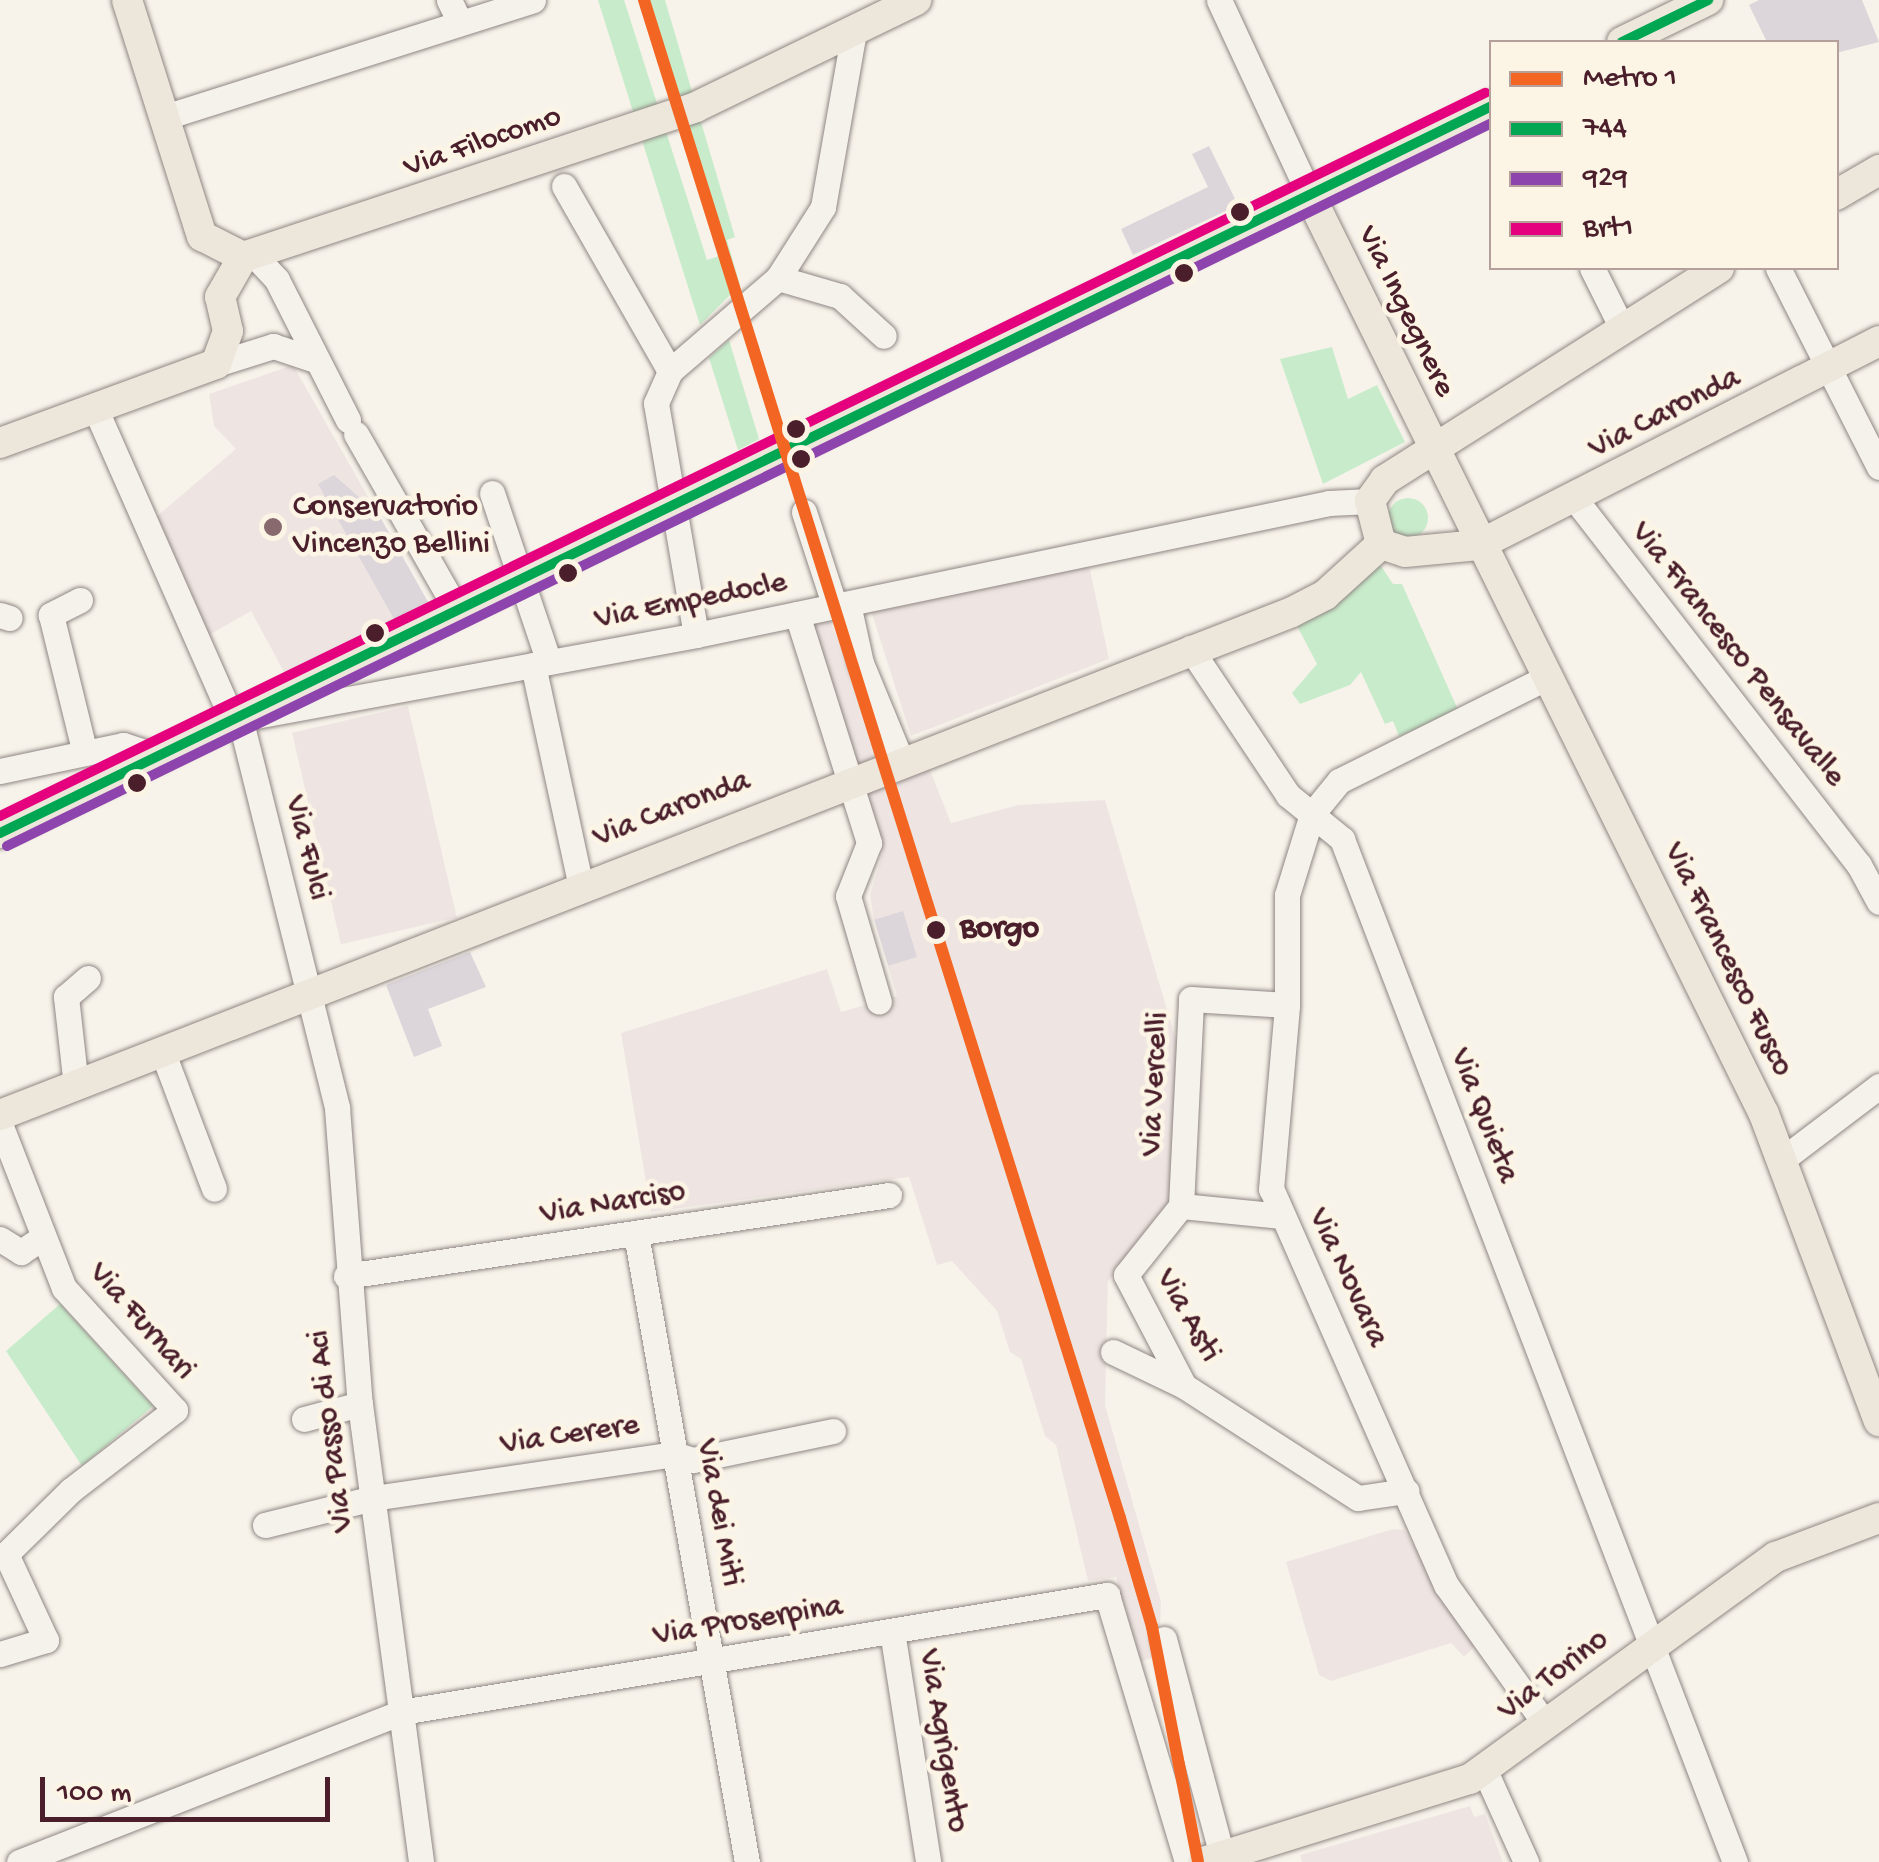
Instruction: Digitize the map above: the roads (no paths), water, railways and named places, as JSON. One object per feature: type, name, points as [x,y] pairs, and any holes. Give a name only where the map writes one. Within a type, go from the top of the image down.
[{"type":"main road","points":[[0,443],[216,364],[228,330],[220,297],[248,256],[202,236],[127,0]]},
{"type":"main road","points":[[854,32],[916,0]]},
{"type":"main road","points":[[1626,40],[1708,0]]},
{"type":"main road","name":"Via Filocomo","points":[[248,256],[350,226],[696,107],[854,32]]},
{"type":"main road","points":[[0,834],[1489,107]]},
{"type":"main road","points":[[1839,193],[1879,170]]},
{"type":"main road","name":"Via Ingegnere","points":[[1310,196],[1479,545]]},
{"type":"main road","points":[[1479,545],[1372,553],[1370,502],[1384,480],[1434,453],[1716,270]]},
{"type":"main road","name":"Via Caronda","points":[[1479,545],[1879,341]]},
{"type":"main road","name":"Via Francesco Fusco","points":[[1479,545],[1783,1158],[1879,1422]]},
{"type":"main road","name":"Via Caronda","points":[[0,1115],[310,994],[580,882],[1325,596],[1372,553]]},
{"type":"main road","name":"Via Torino","points":[[1214,1857],[1485,1770],[1776,1558],[1879,1518]]},
{"type":"street","points":[[165,117],[454,12],[533,0]]},
{"type":"street","name":"Via Ingegnere","points":[[1218,0],[1310,196]]},
{"type":"street","points":[[696,635],[656,403],[670,371],[778,278],[823,206],[854,32]]},
{"type":"street","points":[[564,186],[670,371]]},
{"type":"street","points":[[248,256],[277,280],[312,359],[457,610]]},
{"type":"street","points":[[1593,270],[1624,330]]},
{"type":"street","points":[[1779,270],[1879,467]]},
{"type":"street","points":[[778,278],[840,296],[884,336]]},
{"type":"street","points":[[216,364],[273,346],[312,359]]},
{"type":"street","name":"Via Fulci","points":[[95,408],[228,709],[240,718],[310,994]]},
{"type":"street","points":[[492,493],[524,578],[580,882]]},
{"type":"street","name":"Via Francesco Pensavalle","points":[[1575,499],[1859,865],[1879,902]]},
{"type":"street","name":"Via Empedocle","points":[[240,718],[696,635],[1329,503],[1370,502]]},
{"type":"street","points":[[804,512],[867,682],[901,760]]},
{"type":"street","points":[[80,600],[51,615],[85,753]]},
{"type":"street","points":[[797,614],[870,854],[849,901],[879,1002]]},
{"type":"street","name":"Via Quieta","points":[[1190,648],[1288,795],[1342,839],[1734,1862]]},
{"type":"street","points":[[1312,814],[1340,781],[1546,678]]},
{"type":"street","points":[[0,770],[123,745],[161,757]]},
{"type":"street","points":[[56,759],[70,800]]},
{"type":"street","name":"Via Novara","points":[[1312,814],[1287,895],[1287,1006],[1271,1189],[1446,1585],[1546,1725]]},
{"type":"street","points":[[76,1086],[66,997],[88,978]]},
{"type":"street","name":"Via Passo di Aci","points":[[310,994],[337,1108],[349,1206],[346,1276],[360,1404],[421,1862]]},
{"type":"street","name":"Via Vercelli","points":[[1181,1206],[1191,999],[1287,1006]]},
{"type":"street","points":[[162,1053],[214,1189]]},
{"type":"street","points":[[1783,1158],[1879,1086]]},
{"type":"street","name":"Via Furnari","points":[[0,1124],[40,1239],[64,1288],[175,1410],[70,1490],[6,1554],[46,1640],[0,1654]]},
{"type":"street","name":"Via Narciso","points":[[346,1276],[889,1195]]},
{"type":"street","points":[[1181,1206],[1282,1216]]},
{"type":"street","name":"Via Asti","points":[[1181,1206],[1126,1274],[1184,1386],[1358,1498],[1406,1491]]},
{"type":"street","name":"Via dei Miti","points":[[636,1234],[747,1862]]},
{"type":"street","points":[[0,1239],[22,1252],[40,1239]]},
{"type":"street","points":[[1113,1352],[1184,1386]]},
{"type":"street","points":[[304,1419],[360,1404]]},
{"type":"street","name":"Via Cerere","points":[[265,1526],[373,1498],[674,1454],[694,1460],[833,1431]]},
{"type":"street","name":"Via Proserpina","points":[[18,1862],[401,1712],[1107,1595],[1132,1678]]},
{"type":"street","name":"Via Agrigento","points":[[892,1631],[928,1862]]},
{"type":"street","points":[[1164,1639],[1214,1857]]},
{"type":"street","points":[[1171,1666],[1132,1678],[1214,1857]]},
{"type":"street","points":[[1485,1770],[1526,1862]]},
{"type":"metro line","name":"1","points":[[644,0],[1120,1518],[1152,1627],[1198,1862]]},
{"type":"place","name":"Conservatorio Vincenzo Bellini","points":[[273,527]]},
{"type":"place","name":"Borgo","points":[[936,930]]}]
